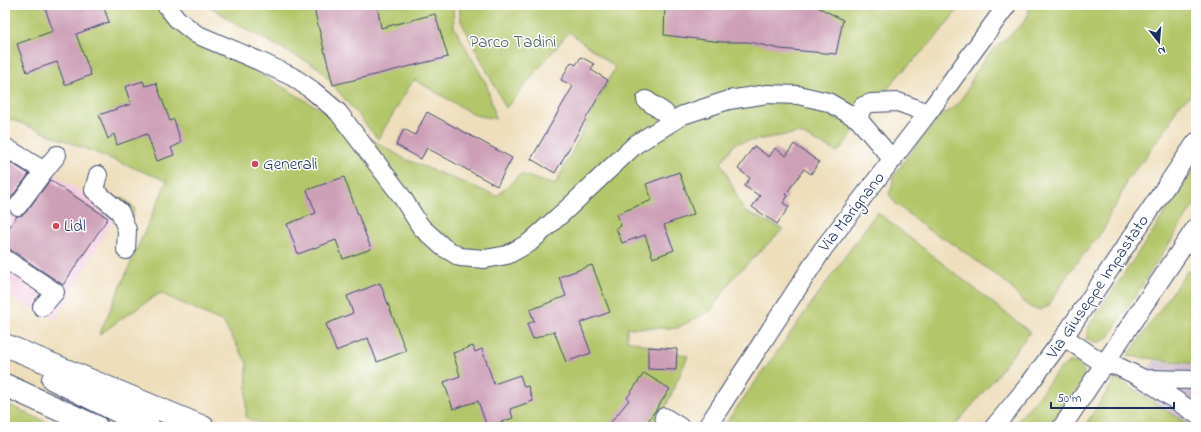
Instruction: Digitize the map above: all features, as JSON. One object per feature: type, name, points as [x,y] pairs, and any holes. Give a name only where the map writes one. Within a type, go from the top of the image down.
[{"type":"highway","points":[[5,345],[203,427]]},
{"type":"highway","points":[[5,356],[149,427]]},
{"type":"highway","points":[[5,385],[81,427]]},
{"type":"highway","points":[[5,385],[97,427]]},
{"type":"street","points":[[166,5],[177,19],[196,34],[259,60],[293,78],[312,90],[338,112],[400,194],[421,227],[443,248],[460,257],[485,259],[507,255],[529,242],[568,208],[636,144],[682,115],[729,100],[767,94],[798,95],[828,102],[858,119],[893,160]]},
{"type":"street","name":"Via Marignano","points":[[707,427],[822,249],[928,114],[1007,5]]},
{"type":"street","points":[[646,100],[665,113],[671,122]]},
{"type":"street","points":[[858,119],[863,106],[871,103],[898,102],[928,114]]},
{"type":"street","name":"Via Giuseppe Impastato","points":[[994,427],[1027,387],[1064,337],[1196,142]]},
{"type":"street","points":[[5,147],[44,171]]},
{"type":"street","points":[[18,206],[57,155]]},
{"type":"street","points":[[98,176],[94,190],[120,212],[127,230],[126,250]]},
{"type":"street","points":[[1062,427],[1111,365],[1189,251],[1196,227]]},
{"type":"street","points":[[5,259],[55,292],[42,307]]},
{"type":"street","points":[[1064,337],[1111,365],[1144,379],[1196,414]]},
{"type":"street","points":[[1144,379],[1196,380]]},
{"type":"street","points":[[664,417],[680,427]]},
{"type":"shaded area","points":[[5,142],[116,215],[56,320],[5,296]]},
{"type":"shaded area","points":[[1154,361],[1196,365],[1196,427],[1189,427],[1190,425],[1135,388]]},
{"type":"green space","name":"Parco Tadini","points":[[10,5],[156,5],[162,16],[405,159],[497,196],[520,174],[555,185],[615,67],[569,32],[506,108],[461,21],[459,5],[961,5],[934,40],[897,77],[838,152],[799,133],[736,143],[721,162],[744,211],[783,229],[733,278],[711,310],[677,328],[627,328],[627,340],[688,356],[657,427],[269,427],[246,418],[247,363],[223,322],[160,293],[99,335],[167,181],[5,117],[5,61]]},
{"type":"green space","points":[[208,5],[453,5],[454,27],[486,83],[496,119],[475,115],[415,80],[411,84],[378,139],[319,68],[238,25]]},
{"type":"green space","points":[[1030,5],[1196,5],[1196,91],[1178,106],[1168,127],[1128,178],[1117,204],[1110,212],[1107,223],[1101,233],[1068,274],[1049,305],[1041,310],[1031,308],[1022,301],[1008,284],[955,245],[927,229],[895,203],[889,194],[892,187],[893,177],[919,141],[939,117],[957,105],[966,92],[976,71],[990,53],[1022,24],[1028,15]]},
{"type":"green space","points":[[1196,167],[1196,202],[1108,338],[1097,342],[1086,338],[1089,326]]},
{"type":"green space","points":[[122,197],[135,208],[130,225],[117,202]]},
{"type":"green space","points":[[877,212],[1030,332],[990,384],[954,427],[723,427]]},
{"type":"green space","points":[[1187,271],[1196,277],[1196,364],[1128,356]]},
{"type":"green space","points":[[1070,362],[1077,363],[1083,369],[1083,379],[1072,397],[1047,427],[1012,427],[1057,372]]},
{"type":"green space","points":[[1116,378],[1188,424],[1186,427],[1084,427]]},
{"type":"green space","points":[[5,403],[57,427],[5,427]]},
{"type":"building","points":[[44,5],[103,5],[109,22],[76,34],[91,75],[65,85],[57,62],[27,72],[17,44],[53,31]]},
{"type":"building","points":[[313,5],[377,5],[381,28],[435,14],[448,57],[333,85]]},
{"type":"building","points":[[665,5],[814,5],[843,20],[836,54],[780,49],[749,42],[722,42],[664,35]]},
{"type":"building","points":[[581,57],[594,64],[591,70],[608,80],[555,173],[531,159],[573,86],[561,80],[571,62],[576,65]]},
{"type":"building","points":[[143,81],[145,86],[156,83],[170,121],[174,119],[181,143],[171,148],[174,155],[157,161],[147,134],[117,145],[114,134],[108,139],[99,115],[131,104],[125,87]]},
{"type":"building","points":[[427,112],[512,158],[497,186],[427,148],[421,159],[396,145],[404,129],[415,135]]},
{"type":"building","points":[[794,144],[819,162],[811,174],[804,169],[786,194],[788,196],[783,203],[789,207],[777,224],[752,207],[760,196],[744,186],[750,178],[738,169],[754,146],[769,157],[775,148],[786,156]]},
{"type":"building","points":[[5,159],[29,174],[10,199],[5,196]]},
{"type":"building","points":[[679,172],[694,214],[664,225],[674,250],[653,258],[645,235],[622,243],[616,228],[621,226],[617,214],[652,200],[646,184]]},
{"type":"building","points":[[344,177],[371,249],[343,259],[336,240],[298,254],[287,224],[316,213],[307,190]]},
{"type":"building","name":"Lidl","points":[[50,180],[108,218],[63,285],[11,250],[5,249],[5,234],[17,216],[26,212]]},
{"type":"building","points":[[592,265],[610,312],[580,323],[591,353],[566,362],[554,331],[533,339],[527,324],[534,321],[530,310],[566,296],[559,277]]},
{"type":"building","points":[[380,283],[406,351],[377,362],[368,338],[336,351],[326,324],[353,313],[347,296]]},
{"type":"building","points":[[473,346],[475,352],[482,349],[494,384],[520,375],[524,387],[528,386],[533,401],[510,409],[513,418],[487,427],[478,401],[453,409],[444,382],[460,376],[453,353]]},
{"type":"building","points":[[648,347],[677,349],[676,370],[648,369]]},
{"type":"building","points":[[644,373],[670,389],[644,427],[607,427],[629,400],[627,398]]},
{"type":"place","name":"Generali","points":[[255,164]]},
{"type":"place","name":"Lidl","points":[[56,226]]}]
